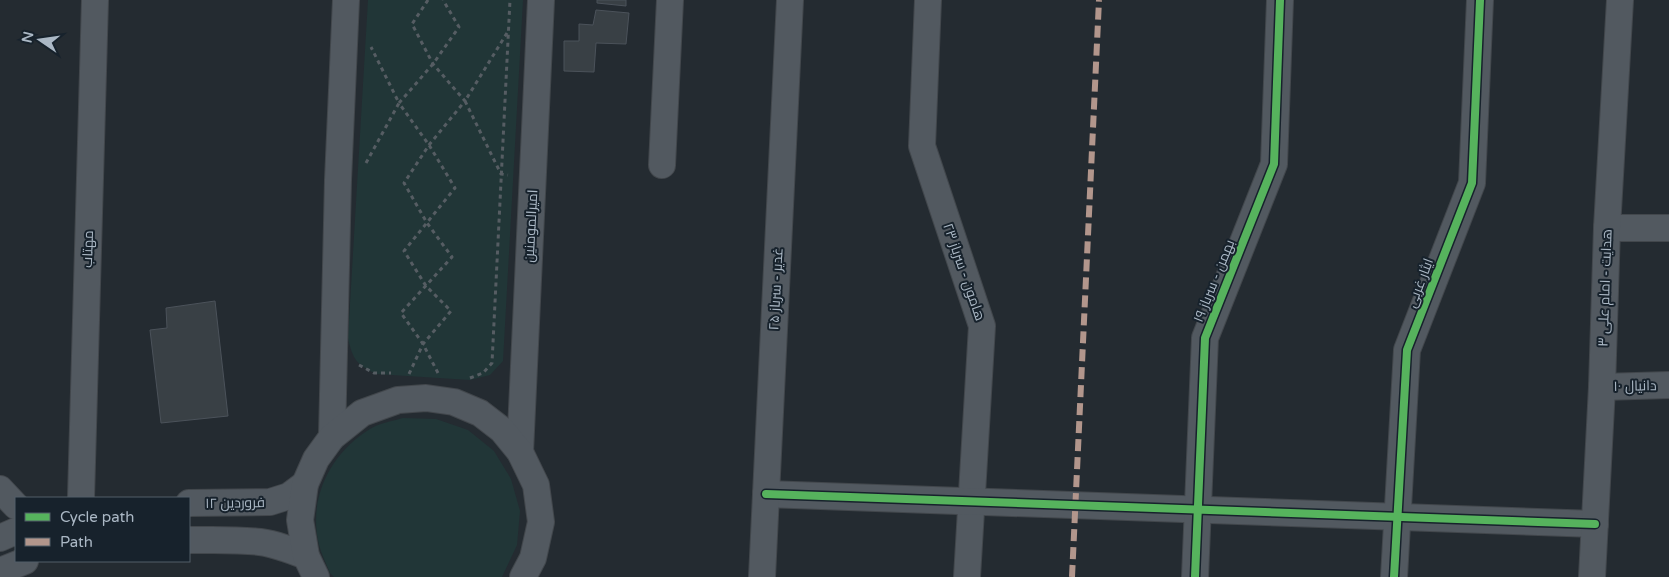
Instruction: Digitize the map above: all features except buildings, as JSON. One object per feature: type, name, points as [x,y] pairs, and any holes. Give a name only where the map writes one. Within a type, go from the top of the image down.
[{"type":"street","name":"مهتاب","points":[[81,497],[95,0]]},
{"type":"street","points":[[332,437],[338,180],[346,0]]},
{"type":"street","name":"امیرالمومنین","points":[[520,452],[541,0]]},
{"type":"street","points":[[662,165],[670,0]]},
{"type":"street","name":"غدیر - سرباز ۲۵","points":[[762,577],[790,0]]},
{"type":"street","name":"هامون - سرباز ۲۳","points":[[928,0],[922,146],[982,326],[967,577]]},
{"type":"street","name":"بهمن - سرباز ۱۹","points":[[1195,577],[1205,338],[1274,164],[1280,0]]},
{"type":"street","name":"ایثار غربی","points":[[1394,577],[1407,350],[1472,183],[1480,0]]},
{"type":"street","name":"هدایت - امام علی ۳","points":[[1592,577],[1602,386],[1607,228],[1620,0]]},
{"type":"street","points":[[1607,228],[1669,228]]},
{"type":"street","name":"دانیال ۱۰","points":[[1602,386],[1669,385]]},
{"type":"street","points":[[311,567],[300,520],[305,484],[316,459],[332,437],[362,413],[398,400],[426,398],[454,402],[480,414],[502,430],[520,452],[536,485],[546,577]]},
{"type":"street","name":"۱۲ فروردین","points":[[190,503],[270,502],[289,496],[305,484]]},
{"type":"street","points":[[0,489],[15,505]]},
{"type":"street","points":[[766,494],[1595,524]]},
{"type":"street","points":[[524,577],[533,558],[541,522]]},
{"type":"street","points":[[0,538],[15,531]]},
{"type":"street","points":[[190,540],[262,542],[288,549],[311,567]]},
{"type":"street","points":[[0,571],[22,562]]},
{"type":"path","points":[[428,0],[412,24],[433,64],[465,101],[501,174]]},
{"type":"path","points":[[338,180],[356,181],[399,102],[433,64],[459,27],[442,0]]},
{"type":"path","points":[[464,378],[472,378],[483,373],[492,363],[510,0]]},
{"type":"path","points":[[344,30],[362,30],[399,102],[429,145],[455,188],[404,251],[426,286],[451,311],[423,344],[409,375]]},
{"type":"path","points":[[508,31],[540,32]]},
{"type":"path","points":[[432,376],[440,376],[423,344],[401,313],[452,257],[427,223],[404,183],[429,145],[465,101],[508,31]]},
{"type":"path","points":[[501,174],[533,177]]},
{"type":"path","points":[[355,362],[374,373],[392,374]]},
{"type":"path","points":[[400,374],[417,375]]},
{"type":"green space","points":[[368,0],[523,0],[503,361],[490,375],[470,380],[376,374],[360,364],[352,352],[348,338]]},
{"type":"green space","points":[[403,418],[436,419],[468,430],[494,451],[511,479],[520,511],[517,545],[502,577],[334,577],[330,573],[319,544],[316,523],[320,491],[326,476],[334,462],[356,439],[378,425]]},
{"type":"marked path","points":[[1072,577],[1099,0]]},
{"type":"cycle path","points":[[1195,577],[1205,338],[1274,164],[1280,0]]},
{"type":"cycle path","points":[[1394,577],[1407,350],[1472,183],[1480,0]]},
{"type":"cycle path","points":[[766,494],[1595,524]]}]
